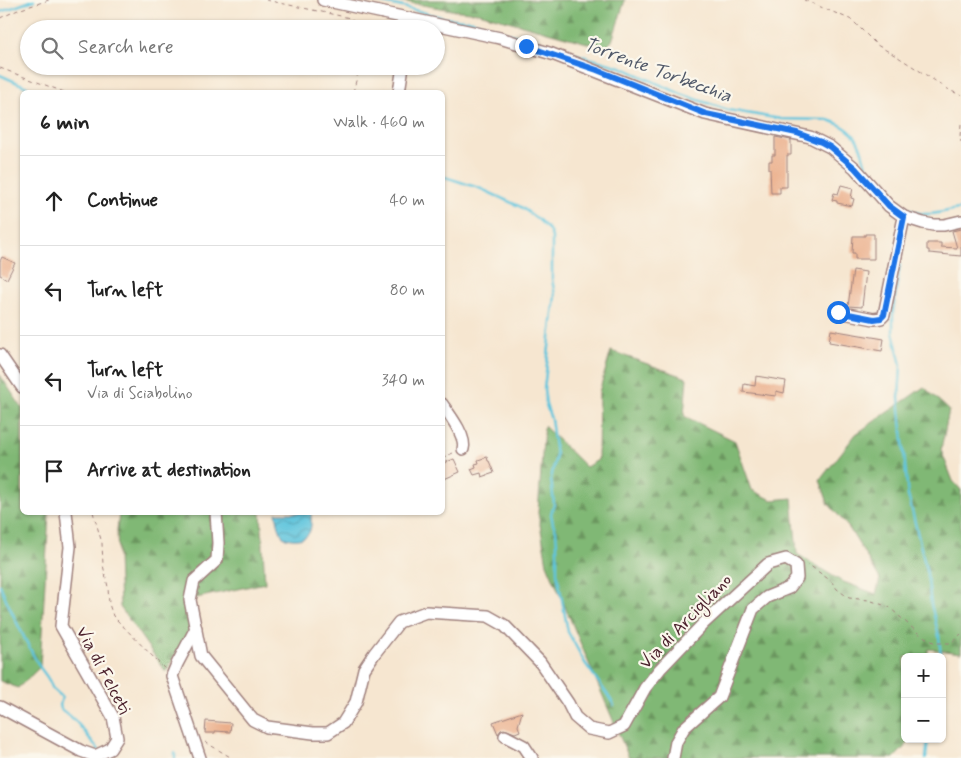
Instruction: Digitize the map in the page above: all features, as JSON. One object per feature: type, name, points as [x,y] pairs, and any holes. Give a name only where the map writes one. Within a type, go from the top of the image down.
[{"type":"street","points":[[322,0],[398,20]]},
{"type":"street","points":[[445,29],[500,38],[545,51],[706,114],[810,137],[830,147],[855,168],[889,206],[904,217],[933,225],[944,225],[961,221]]},
{"type":"street","points":[[399,90],[402,75]]},
{"type":"street","points":[[838,312],[874,319],[881,318],[884,315],[904,217]]},
{"type":"street","points":[[0,355],[20,385]]},
{"type":"street","points":[[445,408],[464,443],[463,449]]},
{"type":"street","name":"Via di Felceti","points":[[0,707],[80,752],[95,756],[110,750],[117,738],[113,717],[61,626],[70,548],[66,515]]},
{"type":"street","name":"Via di Arcigliano","points":[[216,515],[217,560],[194,581],[190,600],[201,656],[253,720],[267,727],[313,733],[328,733],[343,723],[356,702],[364,669],[374,654],[399,622],[426,612],[488,616],[504,625],[540,662],[568,703],[575,717],[589,729],[609,733],[624,726],[645,688],[660,669],[704,623],[768,564],[786,559],[793,563]]},
{"type":"street","points":[[673,758],[676,742],[684,728],[719,697],[753,609],[767,597],[789,588],[797,578],[796,565],[793,563]]},
{"type":"street","points":[[196,628],[172,676],[200,758]]},
{"type":"street","points":[[505,736],[524,746],[532,758]]},
{"type":"path","points":[[0,18],[49,0]]},
{"type":"path","points":[[266,0],[352,20]]},
{"type":"path","points":[[804,0],[852,20],[877,45],[951,91],[961,95]]},
{"type":"path","points":[[0,68],[59,90]]},
{"type":"path","points":[[354,90],[358,75]]},
{"type":"path","points":[[961,124],[961,142]]},
{"type":"path","points":[[445,457],[463,449]]},
{"type":"path","points":[[94,515],[102,542],[103,565],[108,586],[109,604],[113,616],[172,676]]},
{"type":"path","points":[[793,563],[804,561],[849,598],[868,600],[889,606],[918,633],[936,643],[951,643],[961,634]]},
{"type":"path","points":[[205,742],[232,758]]},
{"type":"green space","points":[[395,0],[625,0],[612,41],[607,45],[598,46],[479,13]]},
{"type":"green space","points":[[611,351],[687,378],[684,416],[735,441],[752,490],[772,500],[792,498],[797,554],[841,581],[876,594],[880,579],[849,528],[828,503],[820,480],[856,434],[924,387],[949,410],[941,450],[953,481],[961,490],[961,653],[928,649],[928,653],[901,653],[901,743],[908,743],[894,758],[629,758],[547,564],[538,513],[544,426],[586,467],[598,460],[599,392]]},
{"type":"green space","points":[[0,375],[20,405],[20,515],[49,515],[40,667],[18,688],[0,681]]},
{"type":"green space","points":[[119,515],[261,515],[265,583],[187,600],[192,626],[166,672],[120,607],[117,530]]},
{"type":"water","points":[[276,515],[311,515],[311,526],[307,536],[297,539],[283,537]]},
{"type":"building","points":[[775,137],[791,140],[791,155],[787,155],[787,187],[780,187],[780,193],[771,193],[769,161],[772,161],[772,155],[775,155]]},
{"type":"building","points":[[841,185],[853,188],[851,198],[854,199],[852,206],[832,200],[834,193],[838,194]]},
{"type":"building","points":[[961,229],[961,256],[929,253],[927,243],[941,243],[941,247],[957,248],[952,231]]},
{"type":"building","points":[[865,234],[874,234],[874,259],[855,259],[855,253],[852,253],[853,236],[865,236]]},
{"type":"building","points":[[2,257],[15,263],[7,279],[0,275],[0,261]]},
{"type":"building","points":[[853,270],[866,272],[862,307],[848,306]]},
{"type":"building","points":[[831,330],[884,339],[882,351],[829,342]]},
{"type":"building","points":[[756,376],[786,381],[784,393],[776,391],[776,396],[743,392],[744,384],[755,386]]},
{"type":"building","points":[[487,457],[494,473],[482,477],[481,473],[474,475],[471,469],[476,467],[475,464],[479,463],[478,460]]},
{"type":"building","points":[[454,459],[460,472],[445,479],[445,463]]},
{"type":"building","points":[[522,712],[518,726],[520,731],[515,733],[504,729],[498,734],[493,722]]},
{"type":"building","points":[[206,721],[231,723],[230,732],[215,731],[215,733],[205,733]]},
{"type":"waterway","name":"Torrente Torbecchia","points":[[0,12],[34,0]]},
{"type":"waterway","name":"Torrente Torbecchia","points":[[369,0],[445,18],[473,21],[543,45],[621,67],[681,94],[728,110],[781,119],[828,120],[843,126],[855,137],[866,165],[874,179],[903,206],[923,214],[961,209]]},
{"type":"waterway","points":[[0,75],[34,90]]},
{"type":"waterway","points":[[445,177],[479,188],[521,207],[539,220],[549,230],[552,237],[552,279],[555,296],[544,389],[546,405],[551,419],[556,455],[551,479],[554,504],[551,514],[556,530],[557,573],[568,632],[585,663],[614,705]]},
{"type":"waterway","points":[[900,265],[893,311],[893,332],[901,365],[899,398],[908,496],[927,573],[941,653]]},
{"type":"waterway","points":[[0,585],[38,664],[50,681],[52,688],[62,697],[61,709],[78,724],[99,750]]},
{"type":"waterway","points":[[926,758],[928,743]]},
{"type":"waterway","points":[[175,753],[175,758]]},
{"type":"route","points":[[526,46],[597,70],[706,114],[810,137],[830,147],[855,168],[889,206],[904,217],[884,315],[881,318],[874,319],[838,312]]}]
